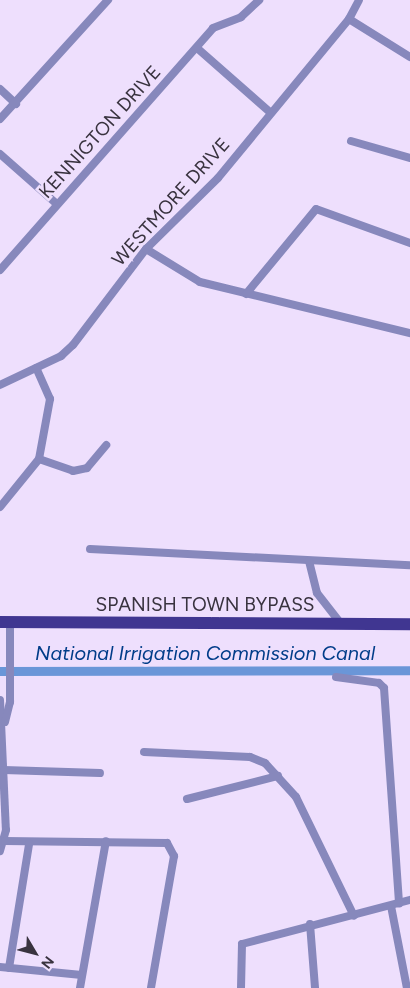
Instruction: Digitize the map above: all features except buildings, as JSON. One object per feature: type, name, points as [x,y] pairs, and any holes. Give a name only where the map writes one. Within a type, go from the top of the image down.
[{"type":"main road","name":"SPANISH TOWN BYPASS","points":[[5,622],[410,624]]},
{"type":"street","points":[[0,119],[16,104],[108,0]]},
{"type":"street","name":"KENNIGTON DRIVE","points":[[0,270],[197,48],[227,19],[241,17],[259,0]]},
{"type":"street","name":"WESTMORE DRIVE","points":[[0,385],[36,368],[73,345],[146,249],[218,178],[349,18],[359,0]]},
{"type":"street","points":[[349,18],[410,57]]},
{"type":"street","points":[[197,48],[271,113]]},
{"type":"street","points":[[0,89],[16,104]]},
{"type":"street","points":[[351,141],[410,158]]},
{"type":"street","points":[[0,154],[57,204]]},
{"type":"street","points":[[246,294],[316,209],[410,242]]},
{"type":"street","points":[[146,249],[200,282],[410,333]]},
{"type":"street","points":[[0,507],[39,459],[50,399],[36,368]]},
{"type":"street","points":[[39,459],[73,471],[87,468],[106,445]]},
{"type":"street","points":[[90,549],[410,565]]},
{"type":"street","points":[[309,561],[317,593],[340,624]]},
{"type":"street","points":[[0,851],[5,841],[4,726],[10,676],[5,622]]},
{"type":"street","points":[[336,677],[384,688],[395,905],[407,988]]},
{"type":"street","points":[[0,700],[4,726]]},
{"type":"street","points":[[144,752],[250,757],[265,763],[296,797],[354,916]]},
{"type":"street","points":[[4,770],[100,773]]},
{"type":"street","points":[[186,800],[278,776]]},
{"type":"street","points":[[5,841],[29,844],[106,841],[167,843],[173,849],[151,988]]},
{"type":"street","points":[[80,988],[106,841]]},
{"type":"street","points":[[9,968],[29,844]]},
{"type":"street","points":[[241,988],[242,944],[310,924],[354,916],[410,900]]},
{"type":"street","points":[[310,924],[315,988]]},
{"type":"street","points":[[0,967],[82,975]]},
{"type":"waterway","name":"National Irrigation Commission Canal","points":[[0,671],[410,670]]}]
